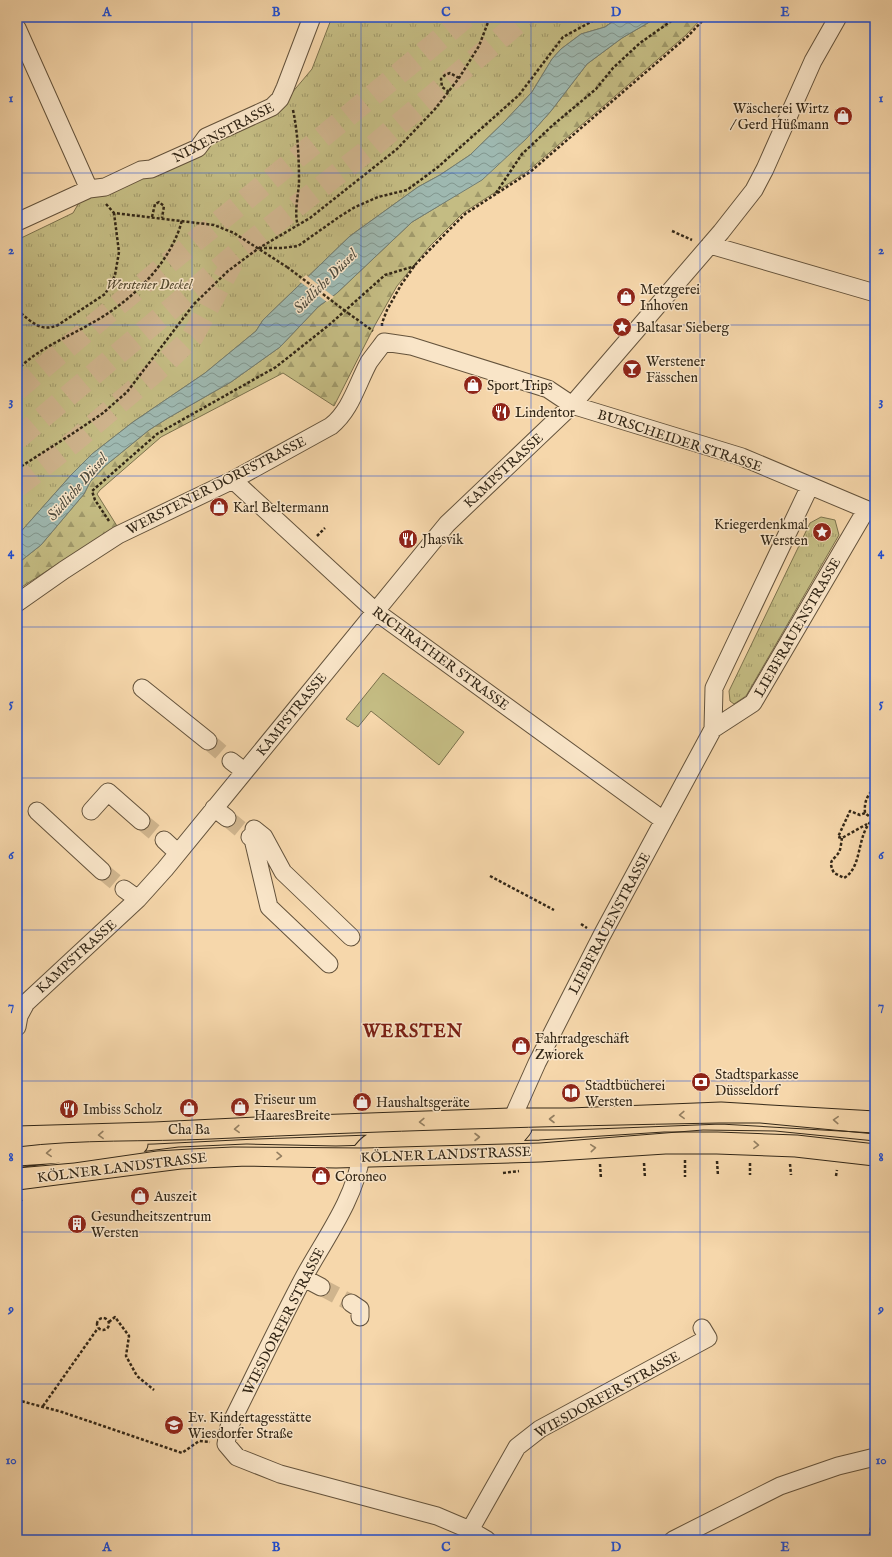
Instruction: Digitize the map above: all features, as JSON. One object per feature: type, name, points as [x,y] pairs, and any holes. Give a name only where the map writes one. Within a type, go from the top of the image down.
[{"type":"main road","name":"KÖLNER LANDSTRASSE","points":[[17,1137],[721,1113],[875,1122]]},
{"type":"main road","points":[[361,1156],[373,1143],[380,1139],[512,1136],[521,1128],[519,1122],[512,1119]]},
{"type":"main road","points":[[17,1155],[130,1146],[145,1140],[154,1133]]},
{"type":"main road","name":"KÖLNER LANDSTRASSE","points":[[17,1179],[180,1158],[247,1155],[361,1156],[540,1151],[680,1143],[796,1146],[875,1155]]},
{"type":"street","name":"NIXENSTRASSE","points":[[17,222],[89,189],[105,187],[141,170],[151,169],[198,148],[206,137],[272,107],[280,99],[285,88],[312,17]]},
{"type":"street","points":[[384,342],[410,346],[548,389],[572,406],[708,247],[754,190],[765,169],[813,61],[838,17]]},
{"type":"street","points":[[17,28],[89,189]]},
{"type":"street","points":[[708,247],[875,293]]},
{"type":"street","name":"WERSTENER DORFSTRASSE","points":[[17,603],[118,535],[233,480],[331,426],[338,420],[350,402],[369,362],[384,342]]},
{"type":"street","name":"BURSCHEIDER STRASSE","points":[[572,406],[742,457],[870,512]]},
{"type":"street","name":"KAMPSTRASSE","points":[[17,1027],[19,1016],[26,1003],[138,900],[178,853],[223,810],[238,766],[375,611],[447,524],[572,406]]},
{"type":"street","name":"RICHRATHER STRASSE","points":[[233,480],[375,611],[664,820]]},
{"type":"street","name":"LIEBFRAUENSTRASSE","points":[[512,1119],[537,1063],[602,936],[713,729],[714,688],[810,486]]},
{"type":"street","name":"LIEBFRAUENSTRASSE","points":[[713,729],[753,703],[870,512]]},
{"type":"street","points":[[142,688],[208,741]]},
{"type":"street","points":[[91,811],[108,792],[141,821]]},
{"type":"street","points":[[37,811],[102,871]]},
{"type":"street","points":[[329,964],[269,907],[252,833],[264,837],[283,872],[351,936]]},
{"type":"street","points":[[164,840],[178,853]]},
{"type":"street","points":[[124,889],[138,900]]},
{"type":"street","name":"WIESDORFER STRASSE","points":[[226,1444],[229,1427],[304,1278],[342,1210],[357,1179],[361,1156]]},
{"type":"street","points":[[304,1278],[321,1287]]},
{"type":"street","name":"WIESDORFER STRASSE","points":[[470,1530],[517,1447],[540,1429],[708,1338],[702,1328]]},
{"type":"street","points":[[226,1444],[237,1457],[280,1474],[437,1516],[470,1530],[487,1540]]},
{"type":"street","points":[[673,1540],[780,1486],[838,1466],[875,1457]]},
{"type":"path","points":[[17,468],[103,413],[127,392],[194,304],[228,271],[259,248],[298,226],[347,190],[397,149],[435,109],[459,78],[479,46],[490,17]]},
{"type":"path","points":[[259,248],[298,246],[355,207],[378,197],[407,190],[438,167],[519,94],[563,37],[600,17]]},
{"type":"path","points":[[494,196],[522,154],[552,125],[596,89],[613,68],[640,43],[677,17]]},
{"type":"path","points":[[384,342],[382,323],[387,310],[415,265],[431,247],[465,214],[530,172],[688,36],[706,17]]},
{"type":"path","points":[[449,92],[442,87],[441,82],[443,77],[450,73],[459,78]]},
{"type":"path","points":[[285,88],[291,104],[298,139],[299,190],[296,219],[298,226]]},
{"type":"path","points":[[17,310],[38,326],[51,329],[105,294],[115,275],[119,252],[114,213],[89,189]]},
{"type":"path","points":[[152,217],[155,204],[159,202],[164,206],[162,218]]},
{"type":"path","points":[[114,213],[214,224],[234,233],[287,267],[372,330],[384,342]]},
{"type":"path","points":[[17,370],[40,351],[92,323],[120,305],[141,287],[164,259],[179,232],[182,220]]},
{"type":"path","points":[[672,231],[708,247]]},
{"type":"path","points":[[118,535],[95,500],[92,491],[157,434],[276,368],[329,325],[385,275],[415,265]]},
{"type":"path","points":[[842,838],[874,820],[866,813],[865,803],[869,794],[875,788]]},
{"type":"path","points":[[842,838],[838,837],[850,811],[860,815],[866,813]]},
{"type":"path","points":[[842,838],[840,852],[832,860],[831,865],[834,873],[844,878],[853,870],[862,834],[867,824]]},
{"type":"path","points":[[490,876],[554,910]]},
{"type":"path","points":[[717,1155],[718,1176]]},
{"type":"path","points":[[684,1156],[685,1177]]},
{"type":"path","points":[[644,1157],[645,1178]]},
{"type":"path","points":[[600,1158],[601,1179]]},
{"type":"path","points":[[750,1161],[750,1176]]},
{"type":"path","points":[[98,1328],[104,1330],[108,1327],[109,1322],[115,1317],[129,1336],[126,1356],[137,1376],[154,1390]]},
{"type":"path","points":[[43,1406],[98,1328],[97,1323],[99,1319],[104,1318],[109,1322]]},
{"type":"path","points":[[17,1400],[43,1406],[182,1453],[199,1441],[226,1444]]},
{"type":"path","points":[[868,1540],[875,1505]]},
{"type":"green space","name":"Werstener Deckel","points":[[332,17],[619,17],[605,27],[581,34],[561,49],[552,59],[532,92],[470,155],[440,175],[418,187],[350,236],[263,320],[256,331],[205,373],[133,422],[92,454],[72,474],[17,536],[17,240],[73,213],[80,201],[275,113],[312,69]]},
{"type":"green space","points":[[658,17],[703,17],[686,35],[528,171],[463,213],[429,247],[397,286],[375,325],[334,406],[283,373],[161,437],[97,494],[117,526],[17,590],[17,564],[41,545],[84,494],[90,482],[105,466],[149,430],[231,382],[280,347],[318,307],[337,293],[412,222],[445,202],[526,139],[551,111],[587,64],[622,38]]},
{"type":"green space","points":[[821,517],[835,520],[839,535],[746,696],[734,704],[730,701],[729,691],[810,523]]},
{"type":"green space","points":[[383,673],[464,732],[439,765],[371,711],[358,727],[346,719]]},
{"type":"water","name":"Südliche Düssel","points":[[619,17],[658,17],[622,38],[587,64],[551,111],[526,139],[482,180],[412,222],[337,293],[318,307],[280,347],[231,382],[149,430],[105,466],[90,482],[84,494],[41,545],[17,564],[17,536],[72,474],[92,454],[133,422],[205,373],[256,331],[263,320],[350,236],[418,187],[440,175],[470,155],[532,92],[552,59],[561,49],[581,34],[605,27]]},
{"type":"pier","points":[[306,275],[334,297],[327,302],[299,281]]},
{"type":"tunnel","points":[[17,390],[466,17]]},
{"type":"tunnel","points":[[17,439],[237,253],[372,147],[525,17]]},
{"type":"tunnel","points":[[17,487],[76,440],[161,367],[193,336],[232,263]]},
{"type":"tunnel","points":[[208,741],[231,761]]},
{"type":"tunnel","points":[[227,818],[250,837]]},
{"type":"tunnel","points":[[141,821],[164,840]]},
{"type":"tunnel","points":[[102,871],[124,889]]},
{"type":"tunnel","points":[[321,1287],[351,1303]]},
{"type":"tram line","points":[[17,1147],[41,1144],[89,1142],[187,1140],[465,1129],[719,1123],[760,1123],[875,1134]]},
{"type":"tram line","points":[[17,1168],[74,1163],[157,1151],[190,1149],[233,1147],[364,1148],[540,1143],[703,1130],[775,1131],[875,1141]]},
{"type":"place","name":"Wäscherei Wirtz / Gerd Hüßmann","points":[[843,116]]},
{"type":"place","name":"Metzgerei Inhoven","points":[[626,297]]},
{"type":"place","name":"Baltasar Sieberg","points":[[622,327]]},
{"type":"place","name":"Werstener Fässchen","points":[[632,369]]},
{"type":"place","name":"Sport Trips","points":[[473,385]]},
{"type":"place","name":"Lindentor","points":[[501,412]]},
{"type":"place","name":"Karl Beltermann","points":[[219,507]]},
{"type":"place","name":"Kriegerdenkmal Wersten","points":[[822,532]]},
{"type":"place","name":"Jhasvik","points":[[408,539]]},
{"type":"place","name":"Fahrradgeschäft Zwiorek","points":[[521,1046]]},
{"type":"place","name":"Stadtsparkasse Düsseldorf","points":[[701,1082]]},
{"type":"place","name":"Stadtbücherei Wersten","points":[[571,1093]]},
{"type":"place","name":"Haushaltsgeräte","points":[[362,1102]]},
{"type":"place","name":"Friseur um HaaresBreite","points":[[240,1107]]},
{"type":"place","name":"Cha Ba","points":[[189,1108]]},
{"type":"place","name":"Imbiss Scholz","points":[[69,1109]]},
{"type":"place","name":"Coroneo","points":[[321,1176]]},
{"type":"place","name":"Auszeit","points":[[140,1196]]},
{"type":"place","name":"Gesundheitszentrum Wersten","points":[[77,1224]]},
{"type":"place","name":"Ev. Kindertagesstätte Wiesdorfer Straße","points":[[174,1425]]},
{"type":"district","name":"WERSTEN","points":[[413,1031]]}]
